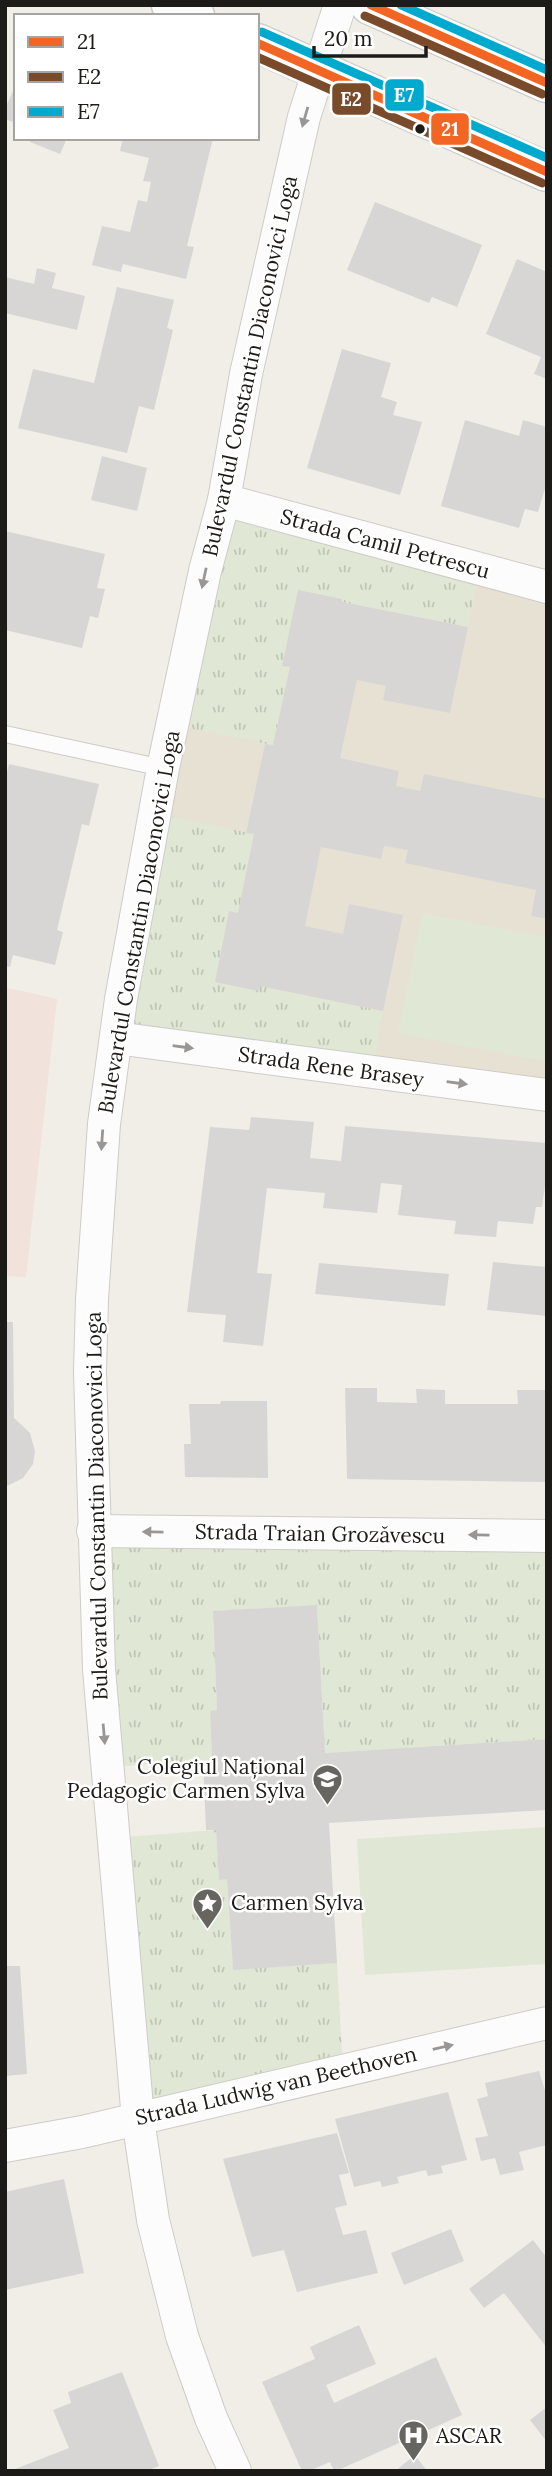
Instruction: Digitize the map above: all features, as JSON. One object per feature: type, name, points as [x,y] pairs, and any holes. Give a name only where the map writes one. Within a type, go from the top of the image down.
[{"type":"main road","points":[[171,5],[191,14]]},
{"type":"main road","points":[[370,5],[547,83]]},
{"type":"main road","points":[[259,44],[547,172]]},
{"type":"street","name":"Bulevardul Constantin Diaconovici Loga","points":[[235,2471],[211,2418],[182,2336],[153,2220],[138,2119],[99,1669],[93,1531],[90,1371],[92,1299],[104,1124],[116,1038],[163,768],[223,500],[246,374],[304,117],[340,5]]},
{"type":"street","name":"Strada Camil Petrescu","points":[[223,500],[547,587]]},
{"type":"street","name":"Strada Rene Brasey","points":[[116,1038],[547,1095]]},
{"type":"street","name":"Strada Traian Grozăvescu","points":[[93,1531],[547,1536]]},
{"type":"street","name":"Strada Ludwig van Beethoven","points":[[5,2146],[82,2132],[547,2023]]},
{"type":"lane","points":[[5,734],[163,768]]},
{"type":"shaded area","points":[[205,571],[547,587],[547,1095],[121,999]]},
{"type":"shaded area","points":[[5,987],[57,999],[26,1277],[5,1276]]},
{"type":"green space","points":[[224,500],[481,569],[468,627],[342,602],[342,599],[298,590],[282,666],[290,667],[273,745],[173,725]]},
{"type":"green space","points":[[155,813],[254,834],[238,913],[230,911],[259,991],[260,986],[383,1011],[373,1072],[116,1038]]},
{"type":"green space","points":[[422,913],[547,937],[547,1062],[398,1033]]},
{"type":"green space","points":[[93,1531],[547,1536],[547,1739],[325,1753],[317,1606],[213,1611],[217,1710],[210,1711],[212,1760],[107,1767]]},
{"type":"green space","points":[[547,1827],[547,1964],[365,1975],[357,1839]]},
{"type":"green space","points":[[216,1830],[219,1879],[227,1879],[233,1969],[337,1963],[343,2071],[138,2119],[112,1838]]},
{"type":"building","points":[[14,89],[14,122],[5,119],[5,109]]},
{"type":"building","points":[[30,140],[66,140],[60,154]]},
{"type":"building","points":[[123,140],[213,140],[187,246],[194,247],[186,279],[123,264],[121,272],[92,265],[102,226],[130,232],[138,200],[147,202],[151,182],[143,181],[149,158],[120,151]]},
{"type":"building","points":[[375,202],[482,245],[457,307],[432,297],[429,303],[347,270]]},
{"type":"building","points":[[517,259],[547,272],[547,379],[534,374],[541,357],[486,334]]},
{"type":"building","points":[[37,268],[56,273],[52,288],[85,296],[77,330],[5,313],[5,277],[34,284]]},
{"type":"building","points":[[117,287],[174,300],[167,328],[173,330],[154,410],[139,406],[127,453],[18,428],[33,369],[94,383]]},
{"type":"building","points":[[342,349],[391,363],[381,397],[397,402],[393,415],[422,422],[400,495],[307,468]]},
{"type":"building","points":[[465,420],[519,436],[523,420],[547,427],[547,482],[538,512],[525,509],[519,528],[441,506]]},
{"type":"building","points":[[102,456],[147,468],[137,511],[91,500]]},
{"type":"building","points":[[5,531],[105,554],[97,588],[105,589],[98,618],[90,616],[82,648],[5,630]]},
{"type":"building","points":[[298,590],[342,599],[342,602],[468,627],[450,713],[383,700],[386,686],[357,680],[340,758],[399,771],[396,786],[420,791],[424,774],[547,799],[547,919],[531,916],[536,890],[405,863],[408,850],[384,846],[381,859],[321,847],[305,926],[343,934],[349,904],[403,915],[383,1011],[260,986],[259,991],[215,982],[229,911],[238,913],[254,834],[246,833],[265,744],[273,745],[290,667],[282,666]]},
{"type":"building","points":[[9,764],[99,784],[89,826],[82,824],[57,930],[63,932],[55,965],[13,955],[10,967],[5,966],[5,780]]},
{"type":"building","points":[[251,1117],[314,1122],[310,1158],[341,1161],[345,1126],[547,1143],[547,1172],[542,1207],[536,1207],[533,1224],[498,1221],[496,1237],[454,1234],[456,1221],[398,1215],[402,1185],[381,1183],[377,1213],[323,1208],[325,1193],[267,1188],[257,1273],[272,1274],[263,1346],[223,1342],[226,1315],[187,1312],[210,1127],[249,1130]]},
{"type":"building","points":[[493,1262],[547,1267],[547,1316],[487,1310]]},
{"type":"building","points":[[319,1263],[449,1274],[445,1306],[315,1294]]},
{"type":"building","points":[[5,1322],[13,1322],[14,1418],[30,1433],[35,1451],[33,1464],[23,1478],[5,1487]]},
{"type":"building","points":[[345,1388],[377,1388],[377,1402],[417,1403],[416,1389],[445,1390],[445,1404],[518,1404],[517,1390],[547,1390],[547,1482],[347,1479]]},
{"type":"building","points":[[221,1401],[267,1401],[268,1478],[185,1477],[184,1444],[191,1444],[189,1404],[220,1404]]},
{"type":"building","points":[[317,1605],[325,1753],[547,1739],[547,1810],[329,1823],[337,1963],[233,1970],[227,1879],[219,1880],[216,1830],[206,1830],[203,1761],[212,1760],[210,1711],[217,1710],[213,1611]]},
{"type":"building","points":[[5,1966],[20,1966],[27,2074],[5,2076]]},
{"type":"building","points":[[539,2071],[547,2097],[547,2145],[519,2152],[524,2170],[500,2175],[495,2158],[481,2161],[475,2138],[488,2136],[477,2099],[488,2096],[485,2083]]},
{"type":"building","points":[[448,2092],[467,2160],[441,2166],[443,2173],[428,2176],[426,2170],[397,2177],[399,2183],[382,2187],[380,2181],[354,2187],[335,2119]]},
{"type":"building","points":[[337,2133],[349,2173],[339,2175],[347,2205],[335,2208],[343,2235],[366,2230],[378,2273],[297,2292],[284,2250],[252,2257],[223,2159]]},
{"type":"building","points":[[64,2179],[84,2273],[5,2290],[5,2192]]},
{"type":"building","points":[[451,2229],[464,2261],[404,2285],[391,2253]]},
{"type":"building","points":[[533,2240],[547,2258],[547,2348],[504,2293],[484,2308],[469,2289]]},
{"type":"building","points":[[359,2325],[376,2364],[326,2385],[334,2403],[436,2357],[462,2415],[336,2471],[330,2462],[309,2471],[302,2471],[262,2382],[315,2359],[310,2347]]},
{"type":"building","points":[[122,2372],[159,2466],[146,2471],[10,2471],[69,2448],[53,2410],[71,2403],[68,2392]]},
{"type":"building","points":[[547,2407],[547,2442],[530,2420]]},
{"type":"building","name":"ASCAR","points":[[415,2455],[427,2471],[395,2471]]},
{"type":"transit line","name":"21","points":[[371,5],[547,83]]},
{"type":"transit line","name":"E7","points":[[401,5],[547,70]]},
{"type":"transit line","name":"E2","points":[[365,16],[542,94]]},
{"type":"transit line","name":"E7","points":[[262,32],[547,158]]},
{"type":"transit line","name":"21","points":[[259,44],[547,172]]},
{"type":"transit line","name":"E2","points":[[259,58],[542,183]]},
{"type":"place","name":"Colegiul Național Pedagogic Carmen Sylva","points":[[328,1806]]},
{"type":"place","name":"Carmen Sylva","points":[[208,1930]]},
{"type":"place","name":"ASCAR","points":[[413,2463]]}]
